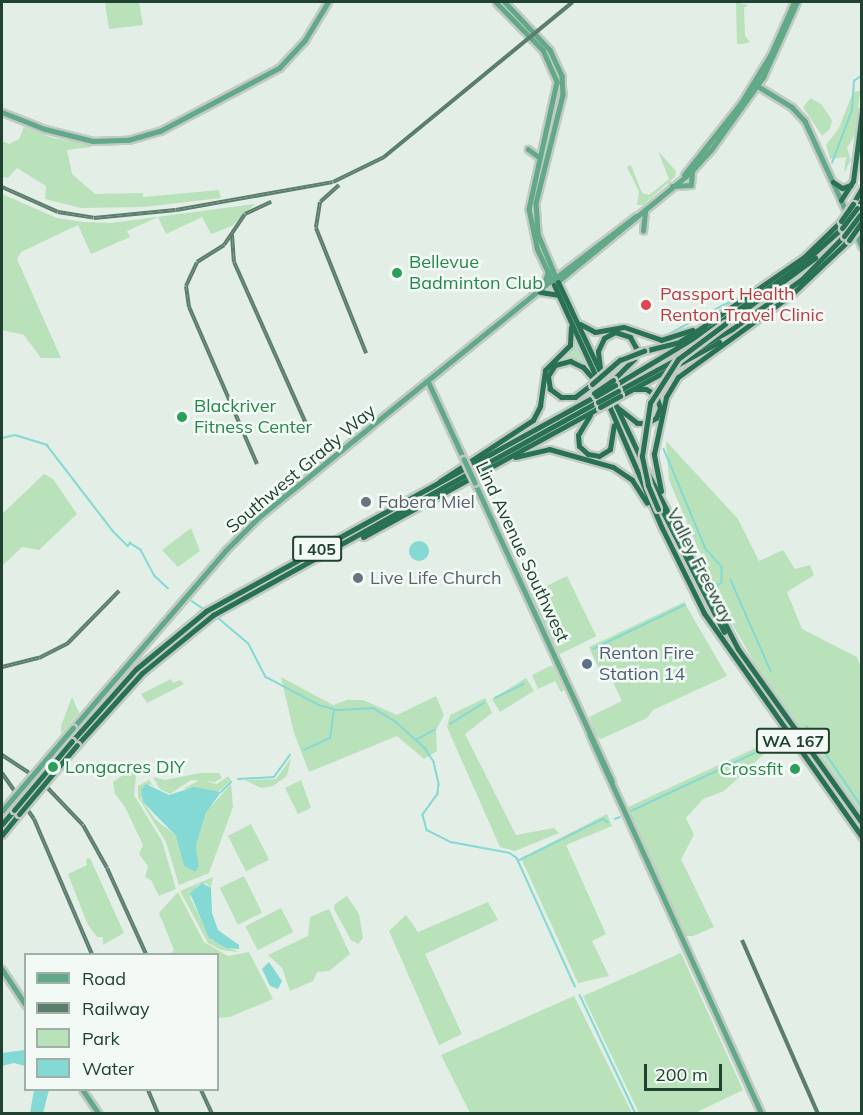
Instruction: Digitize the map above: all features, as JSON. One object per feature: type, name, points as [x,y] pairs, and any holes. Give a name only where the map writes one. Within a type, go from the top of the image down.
[{"type":"highway","points":[[841,200],[851,185],[861,112]]},
{"type":"highway","points":[[833,182],[843,188],[851,185]]},
{"type":"highway","points":[[724,645],[659,509],[651,485],[646,456],[651,411],[677,365],[726,325],[807,265],[842,228],[859,214],[861,188]]},
{"type":"highway","points":[[689,556],[654,467],[668,392],[684,370],[791,295],[845,238],[859,214],[861,200]]},
{"type":"highway","points":[[604,394],[585,369],[572,362],[558,363],[548,376],[550,389],[561,398],[575,397],[592,384],[620,360],[682,340],[804,257],[841,221],[859,214]]},
{"type":"highway","name":"I 405","points":[[75,743],[142,673],[189,632],[233,603],[417,506],[597,399],[614,382],[724,319],[809,259],[842,228]]},
{"type":"highway","points":[[619,393],[708,349],[802,279],[845,238]]},
{"type":"highway","points":[[726,325],[798,276],[845,238]]},
{"type":"highway","name":"Valley Freeway","points":[[554,282],[662,528],[724,645],[861,837]]},
{"type":"highway","name":"Valley Freeway","points":[[554,282],[575,319],[722,622],[758,679],[861,824]]},
{"type":"highway","points":[[540,292],[550,291],[559,296]]},
{"type":"highway","points":[[575,319],[590,331],[620,327],[668,340],[725,312]]},
{"type":"highway","points":[[408,501],[533,420],[540,406],[545,370],[572,340],[568,315]]},
{"type":"highway","points":[[606,387],[598,360],[599,345],[608,335],[622,333],[634,342],[636,356],[614,382]]},
{"type":"highway","points":[[463,484],[597,399],[636,389],[650,390],[659,401],[658,415],[650,422],[637,423],[622,413],[613,400]]},
{"type":"highway","points":[[597,399],[579,430],[579,443],[588,454],[601,456],[612,447],[615,432],[611,411]]},
{"type":"highway","name":"I 405","points":[[2,824],[16,812],[136,669],[183,628],[223,601],[568,411],[597,399]]},
{"type":"highway","points":[[233,603],[529,451],[555,450],[626,474],[662,528]]},
{"type":"highway","points":[[659,509],[712,612],[758,679]]},
{"type":"highway","name":"I 405","points":[[2,835],[16,812]]},
{"type":"main road","points":[[2,112],[45,129],[93,141],[128,140],[160,131],[279,68],[305,40],[328,2]]},
{"type":"main road","name":"WA 167","points":[[496,2],[543,50],[555,74],[556,99],[531,190],[530,218],[548,272],[554,282]]},
{"type":"main road","name":"WA 167","points":[[505,2],[550,50],[563,78],[562,95],[536,203],[538,234],[552,267],[554,282]]},
{"type":"main road","points":[[554,282],[623,229],[694,168],[714,147],[725,125],[738,112],[755,84],[796,2]]},
{"type":"main road","points":[[755,84],[805,121],[861,247]]},
{"type":"main road","points":[[684,175],[719,137],[751,96],[755,84]]},
{"type":"main road","points":[[751,96],[765,90]]},
{"type":"main road","points":[[528,149],[536,151],[539,158]]},
{"type":"main road","points":[[670,187],[691,185],[694,168]]},
{"type":"main road","points":[[623,229],[634,225],[643,231],[641,221],[646,207]]},
{"type":"main road","points":[[554,282],[566,270],[636,216]]},
{"type":"main road","points":[[552,267],[566,270]]},
{"type":"main road","points":[[540,292],[548,272]]},
{"type":"main road","name":"Southwest Grady Way","points":[[2,811],[226,550],[259,517],[554,282]]},
{"type":"main road","points":[[432,390],[435,376]]},
{"type":"main road","name":"Lind Avenue Southwest","points":[[428,381],[762,1113]]},
{"type":"main road","points":[[2,969],[24,1002]]},
{"type":"main road","points":[[84,1091],[99,1113]]},
{"type":"green space","points":[[105,2],[139,2],[143,25],[109,29]]},
{"type":"green space","points":[[736,2],[748,5],[744,8],[745,36],[750,42],[744,44],[737,44]]},
{"type":"green space","points":[[860,91],[856,133],[847,148],[851,160],[844,173],[846,157],[830,159],[826,145],[839,128],[853,92]]},
{"type":"green space","points":[[811,98],[822,105],[832,120],[830,129],[822,136],[803,107]]},
{"type":"green space","points":[[24,127],[53,138],[90,144],[91,147],[67,150],[72,174],[95,194],[143,193],[143,197],[219,190],[221,198],[144,207],[81,208],[45,199],[46,186],[17,168],[8,178],[2,177],[2,141],[9,144],[19,139]]},
{"type":"green space","points":[[658,151],[676,171],[675,177],[643,205],[637,205],[639,192],[627,167],[631,165],[642,193],[649,195],[669,179]]},
{"type":"green space","points":[[2,194],[57,218],[83,222],[111,223],[255,204],[232,226],[211,234],[202,217],[166,234],[158,217],[127,231],[130,237],[91,254],[78,225],[21,252],[17,259],[61,358],[41,358],[24,335],[2,330]]},
{"type":"green space","points":[[576,339],[590,369],[567,359],[556,360],[571,349]]},
{"type":"green space","points":[[666,441],[738,519],[759,561],[783,550],[795,569],[810,565],[814,575],[787,592],[802,629],[857,657],[861,668],[861,812],[754,662],[722,606],[669,480]]},
{"type":"green space","points":[[44,474],[53,479],[77,514],[39,550],[22,547],[2,566],[3,513]]},
{"type":"green space","points":[[191,528],[200,551],[178,567],[162,550]]},
{"type":"green space","points":[[567,576],[596,636],[560,654],[530,594]]},
{"type":"green space","points":[[684,602],[727,676],[653,710],[647,718],[601,739],[596,736],[589,717],[622,701],[610,676],[603,678],[589,647]]},
{"type":"green space","points":[[550,666],[554,667],[564,690],[561,692],[555,681],[538,689],[532,675]]},
{"type":"green space","points":[[281,677],[333,705],[347,700],[363,700],[397,715],[436,696],[444,715],[436,730],[437,751],[424,759],[397,736],[309,772],[294,733]]},
{"type":"green space","points":[[526,678],[534,691],[500,712],[492,699]]},
{"type":"green space","points":[[171,679],[173,683],[180,680],[184,684],[147,703],[141,694]]},
{"type":"green space","points":[[72,697],[79,713],[61,734],[61,726]]},
{"type":"green space","points":[[485,698],[492,713],[465,734],[516,835],[554,828],[559,833],[515,851],[500,847],[447,727],[450,715]]},
{"type":"green space","points":[[762,745],[766,752],[724,791],[703,799],[686,818],[694,835],[681,859],[714,927],[693,936],[684,936],[628,807]]},
{"type":"green space","points":[[291,758],[287,776],[273,786],[261,788],[245,780],[276,779]]},
{"type":"green space","points":[[137,765],[134,795],[162,841],[176,889],[159,896],[151,880],[145,877],[148,866],[139,854],[143,845],[125,807],[115,794],[113,782]]},
{"type":"green space","points":[[200,773],[219,773],[222,778],[215,782],[191,780],[170,794],[160,789],[153,777],[165,780]]},
{"type":"green space","points":[[228,776],[231,780],[218,792],[183,789],[200,780],[217,784]]},
{"type":"green space","points":[[149,780],[154,787],[150,784],[141,798],[143,802],[155,819],[176,836],[184,866],[195,872],[199,867],[196,846],[207,811],[231,784],[233,807],[209,873],[179,885],[166,842],[138,797],[138,786]]},
{"type":"green space","points":[[301,780],[311,808],[298,814],[285,788]]},
{"type":"green space","points":[[607,814],[612,826],[566,845],[606,934],[592,941],[609,976],[578,983],[521,858]]},
{"type":"green space","points":[[251,824],[269,860],[246,871],[228,836]]},
{"type":"green space","points":[[90,858],[124,933],[103,945],[103,937],[97,937],[87,923],[68,874],[87,865],[86,859]]},
{"type":"green space","points":[[244,876],[262,913],[238,925],[220,888]]},
{"type":"green space","points":[[213,877],[211,888],[206,883],[198,885],[190,897],[211,940],[239,952],[221,950],[208,943],[180,891]]},
{"type":"green space","points":[[178,892],[204,942],[228,956],[249,952],[273,999],[230,1017],[219,1018],[219,953],[171,953],[174,950],[159,913]]},
{"type":"green space","points":[[347,896],[359,914],[363,938],[358,944],[351,940],[334,909],[335,904]]},
{"type":"green space","points":[[488,902],[498,920],[425,954],[462,1034],[439,1045],[389,931],[406,915],[418,932]]},
{"type":"green space","points":[[281,908],[293,932],[258,950],[245,926]]},
{"type":"green space","points":[[329,909],[350,954],[329,971],[317,972],[313,981],[290,991],[282,968],[268,955],[308,936],[310,917]]},
{"type":"green space","points":[[681,953],[743,1090],[695,1113],[639,1113],[583,996]]},
{"type":"green space","points":[[574,996],[632,1113],[470,1113],[441,1055]]},
{"type":"water","points":[[419,541],[426,544],[429,551],[426,558],[419,561],[412,558],[409,551],[412,544]]},
{"type":"water","points":[[146,784],[169,795],[194,787],[221,792],[206,813],[196,846],[199,867],[195,872],[184,866],[176,836],[143,802],[141,790]]},
{"type":"water","points":[[202,883],[211,888],[212,913],[218,930],[239,945],[239,949],[226,948],[209,938],[190,893]]},
{"type":"water","points":[[269,962],[282,981],[278,989],[270,986],[262,969]]},
{"type":"water","points":[[24,1050],[24,1066],[14,1063],[2,1066],[2,1053]]},
{"type":"water","points":[[34,1091],[49,1091],[43,1113],[30,1113]]},
{"type":"waterway","points":[[832,163],[852,110],[854,81],[861,76]]},
{"type":"waterway","points":[[667,335],[733,300]]},
{"type":"waterway","points":[[2,438],[15,435],[47,445],[113,531],[128,546],[130,543],[141,550],[155,576],[168,588]]},
{"type":"waterway","points":[[664,449],[706,549],[722,567],[722,582],[714,591]]},
{"type":"waterway","points":[[731,580],[771,671]]},
{"type":"waterway","points":[[192,601],[204,609]]},
{"type":"waterway","points":[[593,649],[685,605]]},
{"type":"waterway","points":[[216,616],[249,644],[266,677],[319,705],[338,710],[373,708],[395,721],[425,748],[434,762],[439,784],[438,794],[423,815],[427,830],[451,842],[510,853],[517,858],[575,986]]},
{"type":"waterway","points":[[495,698],[524,684]]},
{"type":"waterway","points":[[450,724],[484,703]]},
{"type":"waterway","points":[[304,750],[330,738],[334,710]]},
{"type":"waterway","points":[[807,726],[862,807]]},
{"type":"waterway","points":[[416,740],[434,730]]},
{"type":"waterway","points":[[771,744],[783,739]]},
{"type":"waterway","points":[[631,811],[761,750]]},
{"type":"waterway","points":[[238,779],[274,777],[290,755]]},
{"type":"waterway","points":[[221,792],[231,782]]},
{"type":"waterway","points":[[615,819],[620,817]]},
{"type":"waterway","points":[[518,861],[603,819],[608,822]]},
{"type":"waterway","points":[[580,995],[636,1114]]},
{"type":"railway","points":[[2,187],[58,212],[94,218],[176,210],[333,182],[384,157],[573,2]]},
{"type":"railway","points":[[339,185],[320,202],[316,228],[366,353]]},
{"type":"railway","points":[[257,464],[189,307],[186,286],[197,262],[224,245],[245,214],[271,202]]},
{"type":"railway","points":[[232,235],[234,262],[307,426]]},
{"type":"railway","points":[[2,667],[39,658],[68,643],[119,591]]},
{"type":"railway","points":[[2,755],[40,780],[83,825],[107,868],[146,953]]},
{"type":"railway","points":[[2,773],[34,819],[92,953]]},
{"type":"railway","points":[[742,940],[818,1114]]},
{"type":"railway","points":[[148,1091],[158,1114]]},
{"type":"railway","points":[[201,1091],[212,1114]]},
{"type":"place","name":"Bellevue Badminton Club","points":[[397,273]]},
{"type":"place","name":"Passport Health Renton Travel Clinic","points":[[646,305]]},
{"type":"place","name":"Blackriver Fitness Center","points":[[182,417]]},
{"type":"place","name":"Fabera Miel","points":[[366,502]]},
{"type":"place","name":"Live Life Church","points":[[358,578]]},
{"type":"place","name":"Renton Fire Station 14","points":[[587,664]]},
{"type":"place","name":"Longacres DIY","points":[[53,767]]},
{"type":"place","name":"Crossfit","points":[[795,769]]}]
